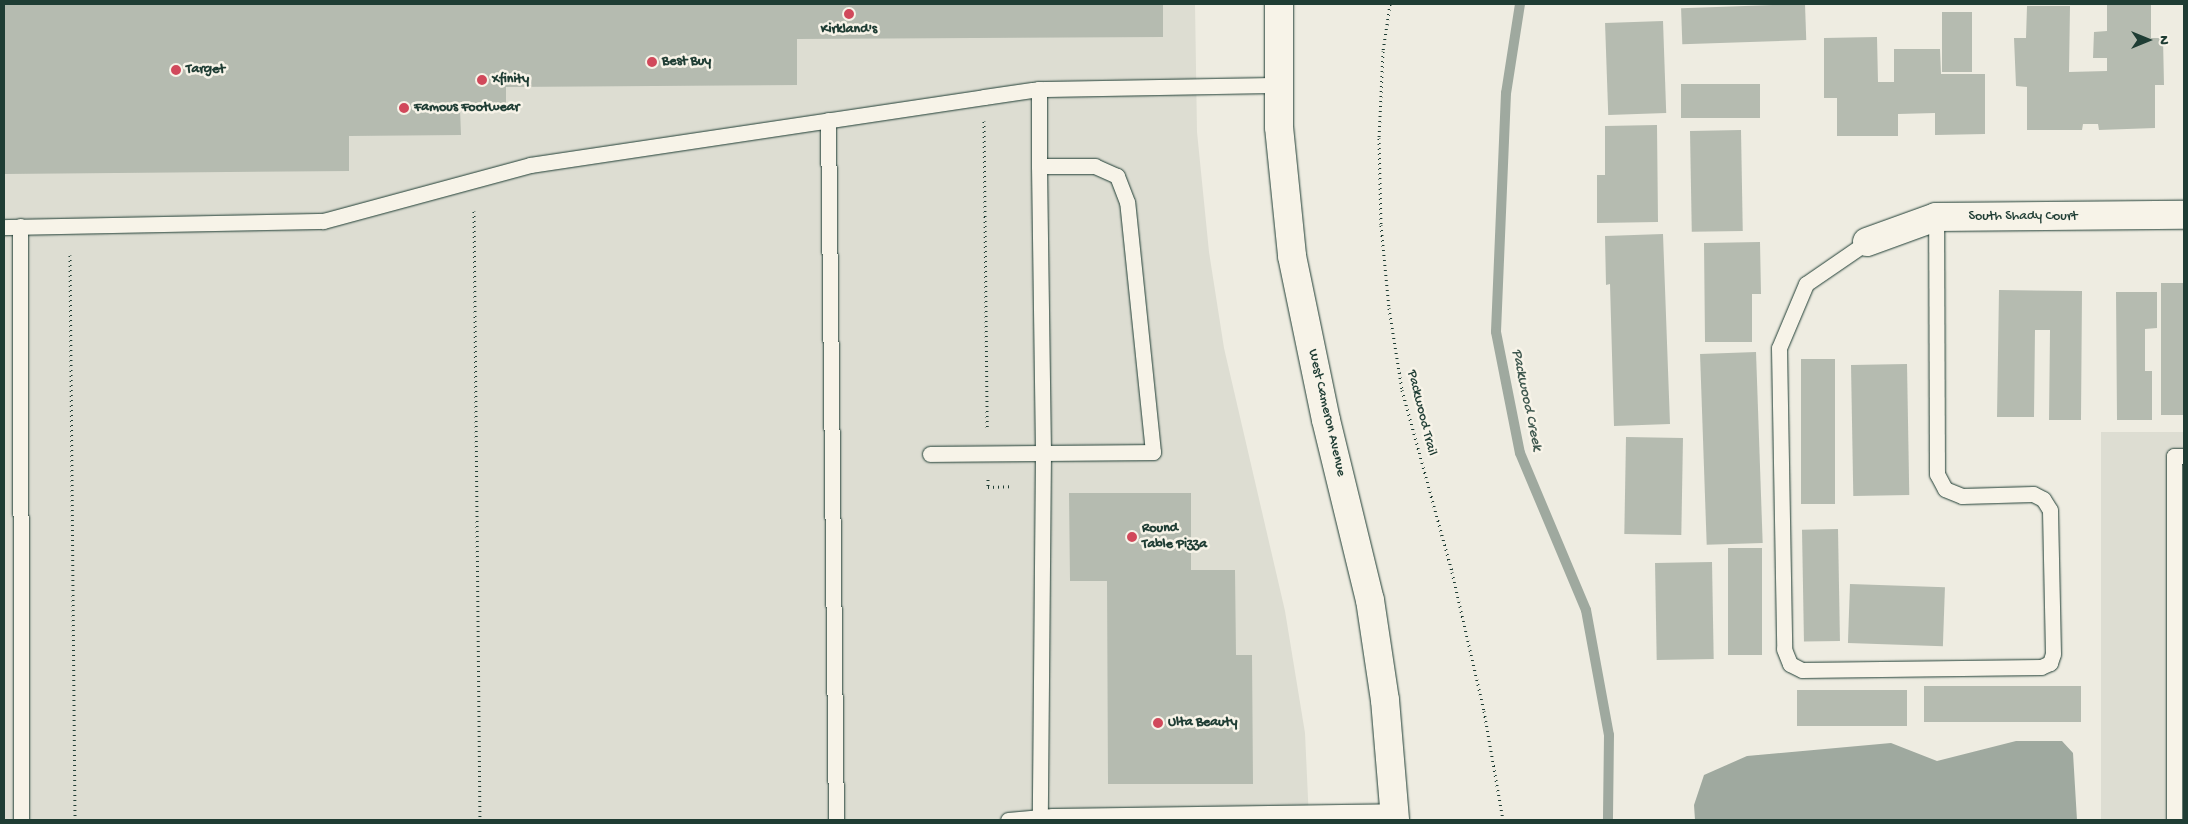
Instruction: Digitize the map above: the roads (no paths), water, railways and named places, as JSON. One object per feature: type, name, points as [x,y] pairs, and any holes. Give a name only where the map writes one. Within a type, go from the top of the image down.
[{"type":"street","name":"West Cameron Avenue","points":[[1279,4],[1279,127],[1292,256],[1326,420],[1370,600],[1385,700],[1395,816]]},
{"type":"street","name":"South Shady Court","points":[[1867,242],[1936,217],[2184,215]]},
{"type":"lane","points":[[4,226],[323,221],[530,165],[1039,89],[1279,85]]},
{"type":"lane","points":[[1039,89],[1043,452],[1040,818]]},
{"type":"lane","points":[[828,120],[836,820]]},
{"type":"lane","points":[[930,454],[1153,452],[1127,202],[1117,176],[1096,166],[1039,166]]},
{"type":"lane","points":[[1867,242],[1806,284],[1779,348],[1784,649],[1790,664],[1802,670],[2041,667],[2050,663],[2053,654],[2050,510],[2043,499],[2032,494],[1962,496],[1945,489],[1937,474],[1936,217]]},
{"type":"lane","points":[[20,226],[20,820]]},
{"type":"lane","points":[[2174,820],[2174,456],[2184,456]]},
{"type":"lane","points":[[1008,820],[1040,818],[1395,816]]},
{"type":"waterway","name":"Packwood Creek","points":[[1520,4],[1506,93],[1496,332],[1520,453],[1586,610],[1609,735],[1608,820]]},
{"type":"place","name":"Kirkland's","points":[[849,14]]},
{"type":"place","name":"Best Buy","points":[[652,62]]},
{"type":"place","name":"Target","points":[[176,70]]},
{"type":"place","name":"Xfinity","points":[[482,80]]},
{"type":"place","name":"Famous Footwear","points":[[404,108]]},
{"type":"place","name":"Round Table Pizza","points":[[1132,537]]},
{"type":"place","name":"Ulta Beauty","points":[[1158,723]]}]
